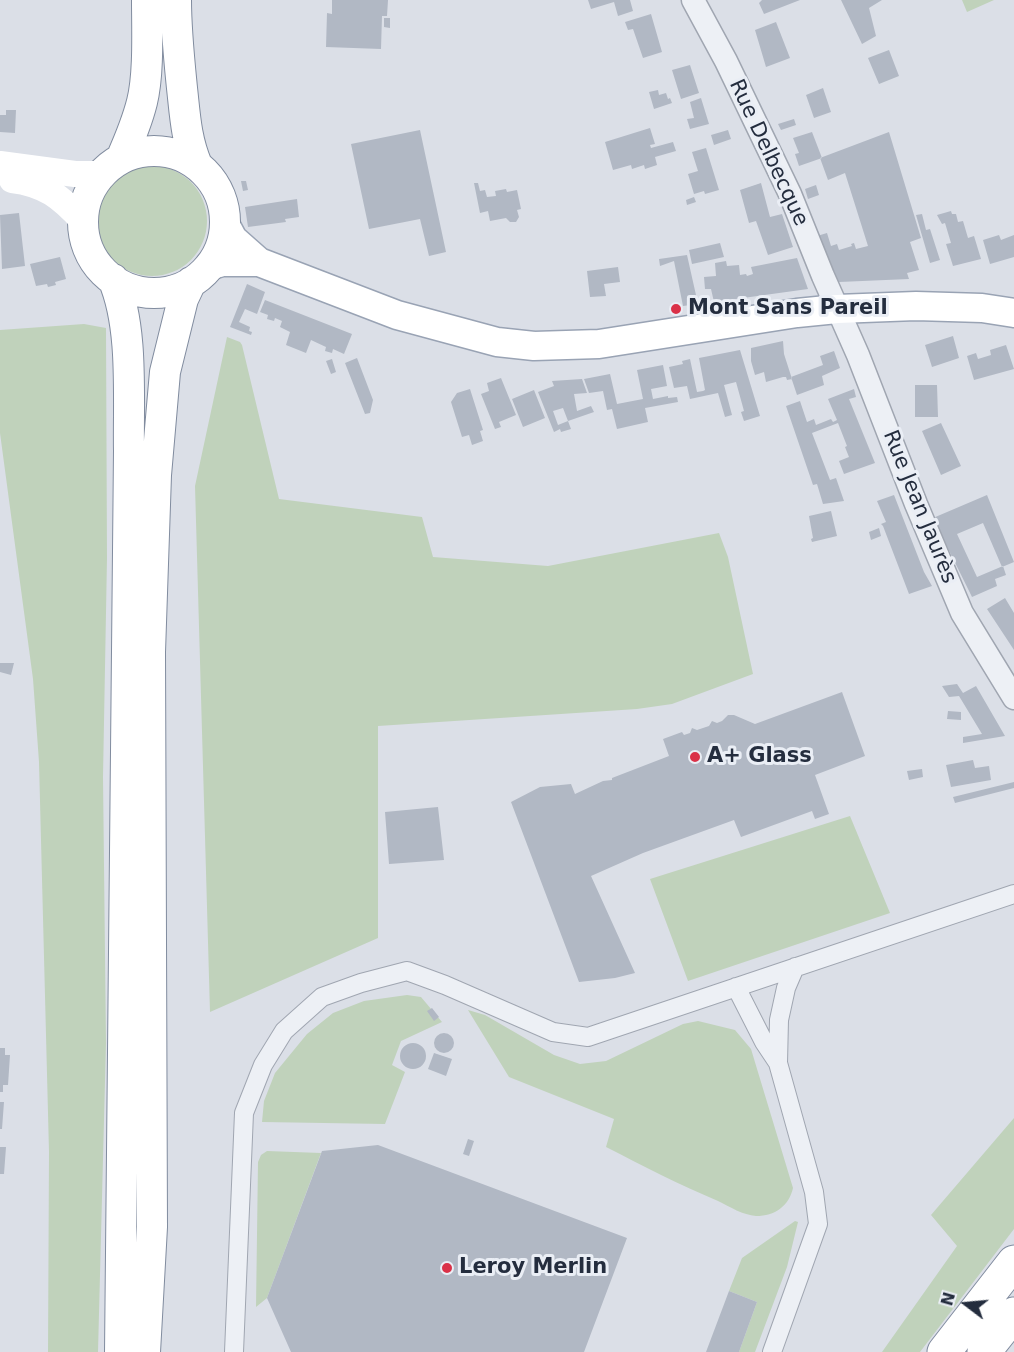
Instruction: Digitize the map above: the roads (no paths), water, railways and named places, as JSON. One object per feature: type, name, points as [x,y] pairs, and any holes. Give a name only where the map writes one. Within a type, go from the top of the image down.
[{"type":"highway","points":[[147,0],[143,100],[136,122],[111,167],[87,198],[83,221],[85,234],[92,257],[113,279],[124,286],[152,293],[165,292],[200,274]]},
{"type":"highway","points":[[145,1352],[152,1227],[150,652],[156,475],[165,372],[183,299],[221,246],[225,224],[222,204],[215,185],[197,165],[189,147],[176,32],[176,0]]},
{"type":"highway","points":[[111,167],[131,154],[154,151],[176,154],[197,165]]},
{"type":"highway","points":[[113,279],[123,311],[129,451],[120,1352]]},
{"type":"highway","points":[[944,1352],[1014,1262]]},
{"type":"highway","points":[[984,1352],[1014,1314]]},
{"type":"main road","points":[[0,164],[75,174],[111,167]]},
{"type":"main road","points":[[0,178],[24,181],[44,188],[59,197],[83,221]]},
{"type":"main road","points":[[225,224],[233,239],[259,262]]},
{"type":"main road","points":[[200,274],[222,262],[259,262],[397,315],[497,342],[534,346],[598,344],[797,313],[837,309],[916,306],[982,308],[1014,314]]},
{"type":"main road","points":[[982,308],[1014,300]]},
{"type":"street","name":"Rue Delbecque","points":[[693,0],[726,61],[790,194],[837,309]]},
{"type":"street","name":"Rue Jean Jaurès","points":[[837,309],[858,355],[916,504],[962,613],[1014,698]]},
{"type":"street","points":[[234,1352],[244,1113],[263,1065],[284,1031],[322,997],[361,983],[407,971],[553,1032],[588,1037],[1014,894]]},
{"type":"street","points":[[772,1352],[818,1224],[814,1192],[778,1063],[779,1020],[786,988],[795,968]]},
{"type":"street","points":[[736,987],[764,1042],[778,1063]]},
{"type":"place","name":"Mont Sans Pareil","points":[[676,309]]},
{"type":"place","name":"A+ Glass","points":[[695,757]]},
{"type":"place","name":"Leroy Merlin","points":[[447,1268]]}]
